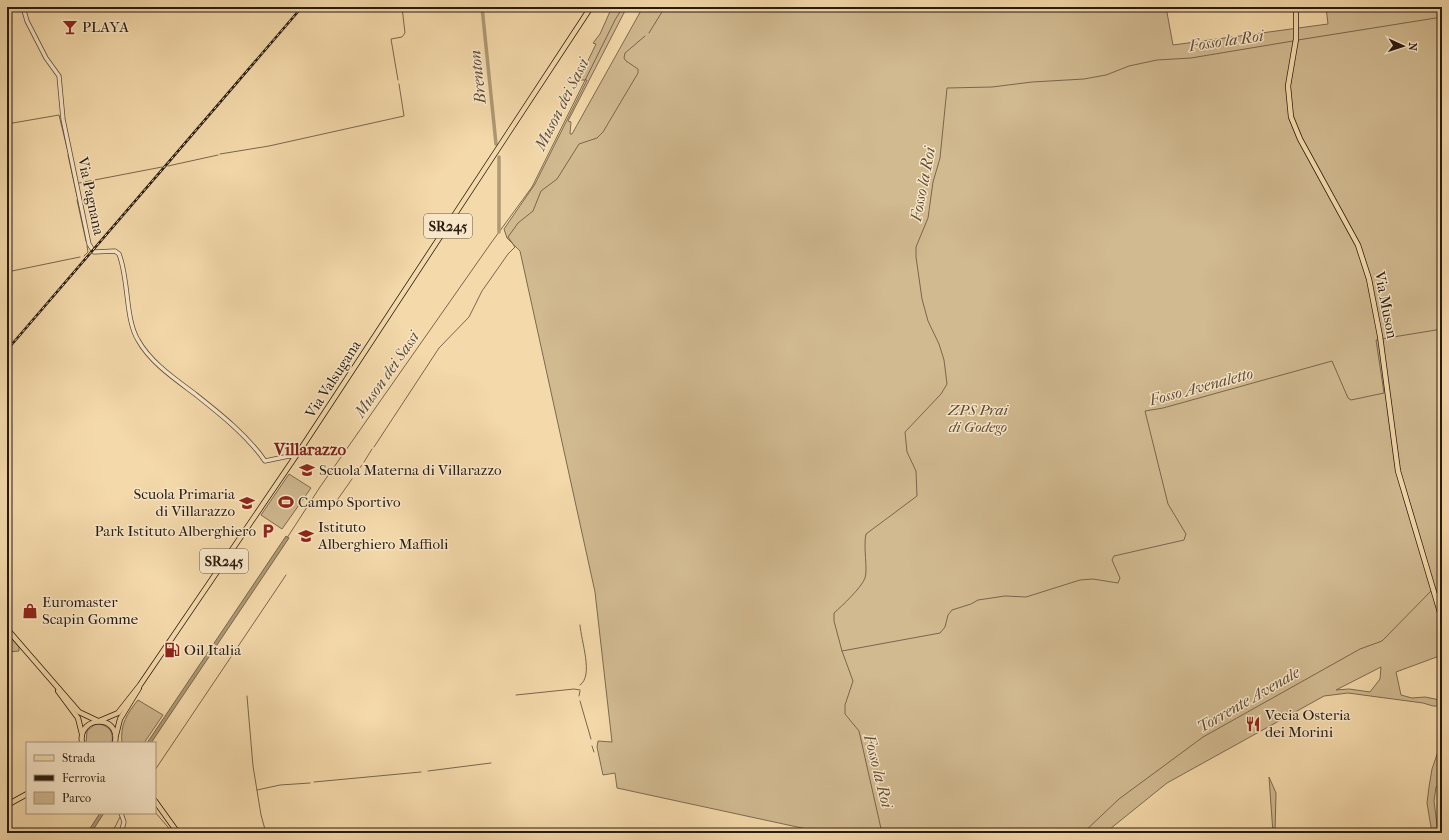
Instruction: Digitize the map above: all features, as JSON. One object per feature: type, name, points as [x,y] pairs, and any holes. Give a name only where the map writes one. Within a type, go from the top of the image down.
[{"type":"main road","name":"Via Valsugana","points":[[116,740],[120,719],[140,685],[295,457],[591,7]]},
{"type":"main road","name":"Via Muson","points":[[1296,7],[1296,41],[1288,86],[1291,117],[1300,139],[1362,253],[1369,279],[1380,339],[1397,463],[1442,619]]},
{"type":"main road","points":[[7,629],[79,712],[110,726],[116,740]]},
{"type":"main road","points":[[54,684],[78,718],[82,740]]},
{"type":"main road","name":"Via Valsugana","points":[[82,740],[89,724],[118,713],[140,685]]},
{"type":"main road","points":[[7,805],[26,795]]},
{"type":"main road","points":[[156,802],[169,822]]},
{"type":"main road","points":[[156,808],[178,833]]},
{"type":"street","name":"Via Pagnana","points":[[23,7],[27,21],[42,50],[60,76],[63,119],[90,248],[97,253],[115,251],[120,258],[129,297],[131,320],[137,340],[168,374],[230,425],[253,446],[265,461],[289,456],[295,457]]},
{"type":"street","points":[[121,814],[124,822],[121,833]]},
{"type":"green space","name":"ZPS Prai di Godego","points":[[612,7],[621,9],[627,7],[568,121],[571,122],[570,134],[572,134],[643,7],[1166,7],[1173,45],[1328,24],[1326,7],[1442,7],[1442,655],[1396,672],[1401,695],[1412,698],[1425,697],[1440,700],[1442,701],[1442,706],[1433,706],[1423,703],[1348,693],[1324,696],[1167,783],[1105,833],[825,833],[617,788],[615,773],[603,775],[597,747],[598,741],[612,742],[595,592],[520,251],[507,238],[504,229],[535,184],[587,80],[578,80],[580,73],[582,73],[596,44],[593,43],[600,34]],"holes":[[[1381,667],[1380,679],[1370,692],[1349,689],[1336,690]]]},
{"type":"green space","name":"Campo Sportivo","points":[[289,474],[311,488],[282,529],[261,515]]},
{"type":"green space","points":[[7,633],[19,647],[19,651],[8,652]]},
{"type":"green space","points":[[138,700],[163,715],[145,742],[122,742],[123,725]]},
{"type":"green space","points":[[98,724],[108,728],[111,732],[112,742],[86,742],[87,731],[94,725]]},
{"type":"green space","points":[[1442,740],[1440,774],[1442,775],[1442,783],[1436,787],[1434,801],[1438,833],[1432,833],[1427,803],[1432,769]]},
{"type":"green space","points":[[1269,777],[1276,793],[1275,833],[1273,833]]},
{"type":"shaded area","points":[[286,536],[289,538],[152,742],[148,742]]},
{"type":"shaded area","points":[[99,814],[103,814],[91,833],[87,833]]},
{"type":"waterway","points":[[398,80],[391,39],[402,37],[405,33],[402,7]]},
{"type":"waterway","name":"Brenton","points":[[482,7],[496,144]]},
{"type":"waterway","name":"Muson dei Sassi","points":[[287,538],[320,487],[532,187],[615,20],[623,7]]},
{"type":"waterway","points":[[649,33],[665,7]]},
{"type":"waterway","name":"Fosso la Roi","points":[[1298,40],[1442,17]]},
{"type":"waterway","points":[[374,447],[439,348],[469,317],[482,291],[508,254],[515,247],[508,237],[518,223],[533,211],[541,191],[557,179],[579,144],[597,138],[603,132],[638,73],[638,69],[624,58],[625,53],[645,36]]},
{"type":"waterway","name":"Fosso la Roi","points":[[882,833],[859,731],[845,714],[845,705],[853,681],[842,651],[834,621],[834,613],[856,591],[865,578],[866,534],[917,496],[916,471],[907,452],[905,432],[941,394],[947,384],[944,360],[939,344],[928,321],[922,299],[916,257],[916,247],[928,218],[933,182],[940,158],[947,88],[992,87],[1032,82],[1084,79],[1106,75],[1129,66],[1157,60],[1191,58],[1293,41]]},
{"type":"waterway","points":[[220,154],[269,146],[404,116],[399,84]]},
{"type":"waterway","points":[[7,124],[59,115],[68,152]]},
{"type":"waterway","points":[[68,155],[77,196]]},
{"type":"waterway","points":[[168,166],[218,155]]},
{"type":"waterway","name":"Brenton","points":[[499,157],[499,232]]},
{"type":"waterway","points":[[79,183],[162,167]]},
{"type":"waterway","points":[[77,200],[86,241]]},
{"type":"waterway","points":[[84,256],[88,252],[87,246]]},
{"type":"waterway","points":[[7,272],[80,257]]},
{"type":"waterway","name":"Torrente Avenale","points":[[1381,339],[1442,329]]},
{"type":"waterway","name":"Fosso Avenaletto","points":[[842,651],[940,633],[945,627],[948,615],[952,610],[971,604],[978,600],[1005,596],[1026,597],[1080,580],[1093,579],[1118,583],[1120,578],[1112,560],[1114,556],[1184,540],[1186,534],[1168,504],[1145,411],[1163,408],[1332,361],[1348,398],[1351,400],[1384,393],[1376,340],[1378,340]]},
{"type":"waterway","points":[[364,462],[372,449]]},
{"type":"waterway","points":[[359,469],[362,465]]},
{"type":"waterway","points":[[333,506],[352,479]]},
{"type":"waterway","points":[[156,769],[286,575]]},
{"type":"waterway","points":[[1435,590],[1442,589]]},
{"type":"waterway","name":"Torrente Avenale","points":[[1083,833],[1119,799],[1203,737],[1360,649],[1382,641],[1431,591]]},
{"type":"waterway","points":[[580,625],[586,658],[586,674],[580,685]]},
{"type":"waterway","points":[[516,695],[574,689],[580,690]]},
{"type":"waterway","points":[[579,696],[580,691]]},
{"type":"waterway","points":[[247,696],[253,766],[261,815],[266,833]]},
{"type":"waterway","points":[[580,701],[591,739]]},
{"type":"waterway","points":[[592,746],[594,752]]},
{"type":"waterway","points":[[428,771],[491,763]]},
{"type":"waterway","points":[[314,782],[421,772]]},
{"type":"waterway","points":[[257,790],[280,785],[310,783]]},
{"type":"waterway","points":[[156,813],[173,833]]},
{"type":"waterway","points":[[112,833],[120,817]]},
{"type":"waterway","points":[[179,828],[183,833]]},
{"type":"railway","points":[[7,350],[302,7]]},
{"type":"place","name":"PLAYA","points":[[70,27]]},
{"type":"place","name":"Scuola Materna di Villarazzo","points":[[307,470]]},
{"type":"place","name":"Campo Sportivo","points":[[286,502]]},
{"type":"place","name":"Scuola Primaria di Villarazzo","points":[[247,503]]},
{"type":"place","name":"Park Istituto Alberghiero","points":[[268,531]]},
{"type":"place","name":"Istituto Alberghiero Maffioli","points":[[306,536]]},
{"type":"place","name":"Euromaster Scapin Gomme","points":[[30,611]]},
{"type":"place","name":"Oil Italia","points":[[172,650]]},
{"type":"place","name":"Vecia Osteria dei Morini","points":[[1253,724]]},
{"type":"district","name":"Villarazzo","points":[[310,449]]}]
